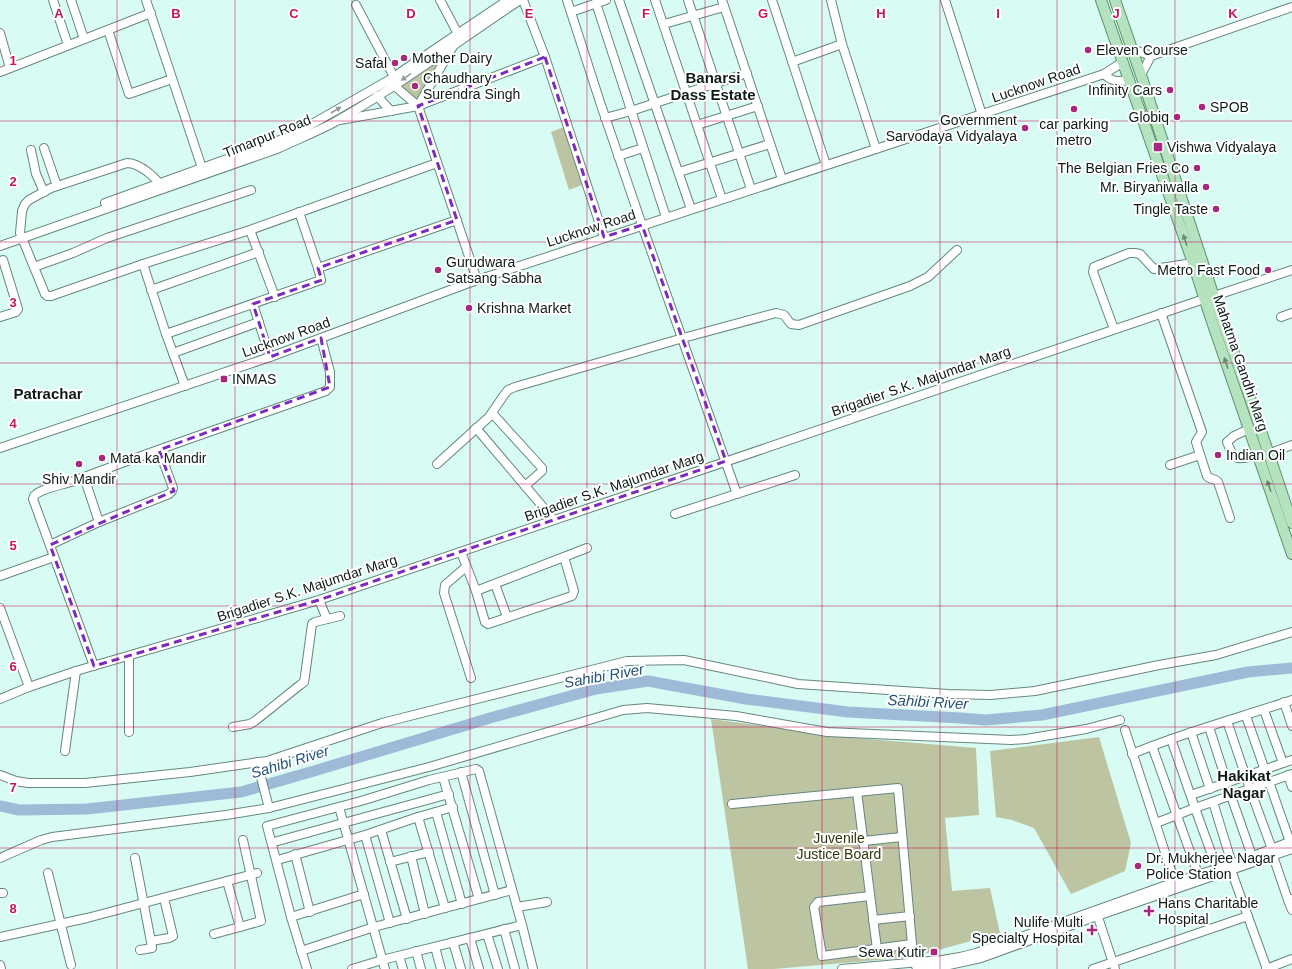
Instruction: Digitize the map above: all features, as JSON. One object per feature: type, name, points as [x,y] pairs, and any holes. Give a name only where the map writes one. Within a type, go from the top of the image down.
[{"type":"main road","name":"Mahatma Gandhi Marg","points":[[1101,0],[1193,263],[1209,297],[1250,398],[1289,521],[1292,554]]},
{"type":"main road","name":"Mahatma Gandhi Marg","points":[[1115,0],[1174,173],[1209,297],[1249,429],[1258,455],[1289,521]]},
{"type":"main road","points":[[1163,177],[1174,173]]},
{"type":"street","points":[[53,0],[68,45]]},
{"type":"street","points":[[71,0],[84,39]]},
{"type":"street","points":[[146,0],[203,172]]},
{"type":"street","points":[[440,0],[458,34]]},
{"type":"street","name":"Timarpur Road","points":[[0,240],[21,235],[160,186],[277,149],[335,122],[377,96],[392,81],[508,0]]},
{"type":"street","name":"Timarpur Road","points":[[203,172],[286,138],[392,81],[454,46],[520,0]]},
{"type":"street","points":[[523,0],[545,57],[604,237]]},
{"type":"street","points":[[567,0],[618,156],[737,494]]},
{"type":"street","points":[[571,12],[606,0]]},
{"type":"street","points":[[619,0],[691,209]]},
{"type":"street","points":[[655,0],[722,199]]},
{"type":"street","points":[[688,0],[750,190]]},
{"type":"street","points":[[772,0],[826,165]]},
{"type":"street","points":[[831,0],[842,44],[876,149]]},
{"type":"street","points":[[945,0],[982,115]]},
{"type":"street","points":[[596,3],[666,217]]},
{"type":"street","points":[[664,24],[693,15],[723,3],[782,179]]},
{"type":"street","points":[[356,5],[392,81],[418,106],[477,280]]},
{"type":"street","points":[[1132,49],[1151,56],[1292,7]]},
{"type":"street","points":[[0,72],[151,13]]},
{"type":"street","points":[[108,30],[129,94],[172,79]]},
{"type":"street","points":[[0,34],[10,68]]},
{"type":"street","points":[[792,62],[842,44]]},
{"type":"street","points":[[418,106],[454,46]]},
{"type":"street","points":[[1141,75],[1151,56]]},
{"type":"street","points":[[335,122],[418,106],[545,57]]},
{"type":"street","name":"Lucknow Road","points":[[0,448],[270,357],[477,280],[604,237],[1104,74],[1123,62]]},
{"type":"street","points":[[605,118],[747,73]]},
{"type":"street","points":[[1104,74],[1110,80],[1119,82],[1130,80]]},
{"type":"street","points":[[377,96],[391,111]]},
{"type":"street","points":[[697,125],[758,106]]},
{"type":"street","points":[[679,172],[770,144]]},
{"type":"street","points":[[44,148],[57,186]]},
{"type":"street","points":[[618,156],[643,148]]},
{"type":"street","points":[[31,150],[36,174],[44,192]]},
{"type":"street","points":[[160,186],[140,166],[131,163],[122,164],[57,186],[29,200],[22,210],[21,235],[43,291],[47,296],[250,230],[437,163]]},
{"type":"street","points":[[34,267],[78,252],[107,238],[251,190]]},
{"type":"street","points":[[166,334],[320,281],[322,279],[299,212]]},
{"type":"street","points":[[318,268],[457,220]]},
{"type":"street","points":[[250,230],[275,297]]},
{"type":"street","name":"Timarpur Road","points":[[0,246],[21,235]]},
{"type":"street","points":[[437,464],[492,413],[508,390],[683,338],[776,313],[784,315],[791,324],[799,325],[910,286],[928,277],[957,250]]},
{"type":"street","points":[[151,290],[259,252]]},
{"type":"street","points":[[1114,329],[1093,272],[1094,267],[1132,253],[1140,254],[1154,269],[1193,263]]},
{"type":"street","points":[[0,317],[18,310],[3,260]]},
{"type":"street","points":[[143,264],[185,386]]},
{"type":"street","name":"Brigadier S.K. Majumdar Marg","points":[[0,699],[29,687],[76,671],[129,657],[319,600],[1161,313],[1292,270]]},
{"type":"street","points":[[253,304],[270,357]]},
{"type":"street","points":[[1161,313],[1202,432],[1196,441],[1207,477],[1216,479],[1218,482],[1230,518]]},
{"type":"street","points":[[1281,317],[1292,313]]},
{"type":"street","points":[[173,353],[259,322]]},
{"type":"street","points":[[94,666],[54,557],[34,496],[39,492],[326,391],[330,387],[330,372],[321,338]]},
{"type":"street","points":[[492,413],[542,468],[542,471],[525,486]]},
{"type":"street","points":[[476,428],[554,520]]},
{"type":"street","points":[[1249,429],[1234,436],[1227,442],[1232,455],[1236,458],[1258,455]]},
{"type":"street","points":[[1268,454],[1292,445]]},
{"type":"street","points":[[50,545],[99,522],[169,494],[173,488],[159,450]]},
{"type":"street","points":[[1170,465],[1200,455]]},
{"type":"street","points":[[675,514],[795,476]]},
{"type":"street","points":[[84,477],[99,522]]},
{"type":"street","points":[[476,591],[587,548]]},
{"type":"street","points":[[461,552],[486,622],[491,624],[507,617],[572,596],[574,591],[564,557]]},
{"type":"street","points":[[0,576],[54,557]]},
{"type":"street","points":[[466,567],[445,585],[444,593],[471,678]]},
{"type":"street","points":[[495,584],[507,617]]},
{"type":"street","points":[[319,600],[327,619]]},
{"type":"street","points":[[0,608],[29,687]]},
{"type":"street","points":[[233,727],[256,721],[304,682],[312,624],[340,616]]},
{"type":"street","points":[[0,775],[16,781],[28,783],[85,783],[190,772],[267,761],[382,723],[626,661],[684,660],[798,684],[927,693],[991,695],[1035,691],[1159,665],[1216,655],[1292,632]]},
{"type":"street","points":[[129,657],[129,732]]},
{"type":"street","points":[[65,751],[76,671]]},
{"type":"street","points":[[1132,754],[1191,732],[1246,716],[1288,701],[1292,726]]},
{"type":"street","points":[[0,858],[41,840],[52,837],[226,815],[429,767],[622,710],[647,708],[736,716],[827,732],[1011,740],[1086,729],[1120,720]]},
{"type":"street","points":[[1264,710],[1284,763]]},
{"type":"street","points":[[842,969],[916,965],[976,953],[1232,867],[1291,844],[1246,716]]},
{"type":"street","points":[[1227,721],[1245,776],[1290,899],[1292,910]]},
{"type":"street","points":[[1210,726],[1227,783]]},
{"type":"street","points":[[1124,730],[1176,885]]},
{"type":"street","points":[[1191,732],[1210,789]]},
{"type":"street","points":[[1172,739],[1217,869]]},
{"type":"street","points":[[1152,746],[1198,874]]},
{"type":"street","points":[[1191,795],[1292,760]]},
{"type":"street","points":[[257,762],[268,805]]},
{"type":"street","points":[[307,969],[266,826],[444,776],[476,769],[517,907],[533,969]]},
{"type":"street","points":[[461,772],[495,895]]},
{"type":"street","points":[[1156,822],[1290,775],[1292,787]]},
{"type":"street","points":[[444,776],[479,899]]},
{"type":"street","points":[[732,804],[898,788],[912,944],[916,965]]},
{"type":"street","points":[[857,792],[877,949]]},
{"type":"street","points":[[274,842],[449,794]]},
{"type":"street","points":[[1231,796],[1252,856]]},
{"type":"street","points":[[1213,802],[1232,867],[1266,969],[1292,959]]},
{"type":"street","points":[[338,807],[385,969]]},
{"type":"street","points":[[281,858],[365,835],[453,807]]},
{"type":"street","points":[[436,812],[462,904]]},
{"type":"street","points":[[418,817],[445,908]]},
{"type":"street","points":[[381,830],[407,918]]},
{"type":"street","points":[[365,835],[390,923]]},
{"type":"street","points":[[863,841],[902,837]]},
{"type":"street","points":[[214,934],[261,921],[254,874],[243,840]]},
{"type":"street","points":[[390,862],[429,852]]},
{"type":"street","points":[[1176,885],[1198,874],[1232,867],[1252,856],[1272,852]]},
{"type":"street","points":[[295,854],[310,912]]},
{"type":"street","points":[[411,856],[425,914]]},
{"type":"street","points":[[135,858],[152,948],[140,950]]},
{"type":"street","points":[[48,873],[71,965]]},
{"type":"street","points":[[0,937],[61,924],[254,874]]},
{"type":"street","points":[[227,881],[240,927]]},
{"type":"street","points":[[301,951],[374,927],[512,890]]},
{"type":"street","points":[[291,917],[364,894]]},
{"type":"street","points":[[870,896],[818,902],[816,904],[814,907],[821,954],[824,956],[912,944]]},
{"type":"street","points":[[151,941],[169,938],[172,936],[164,898]]},
{"type":"street","points":[[517,907],[547,902]]},
{"type":"street","points":[[1096,913],[1114,966]]},
{"type":"street","points":[[922,969],[981,958],[1096,913]]},
{"type":"street","points":[[873,920],[910,916]]},
{"type":"street","points":[[1093,969],[1114,966],[1248,916]]},
{"type":"street","points":[[352,969],[416,951],[522,925]]},
{"type":"street","points":[[504,930],[515,969]]},
{"type":"street","points":[[487,934],[498,969]]},
{"type":"street","points":[[470,938],[479,969]]},
{"type":"street","points":[[453,942],[461,969]]},
{"type":"street","points":[[435,947],[441,969]]},
{"type":"street","points":[[416,951],[422,969]]},
{"type":"street","points":[[399,956],[402,969]]},
{"type":"street","points":[[0,965],[1,969]]},
{"type":"highlighted area","points":[[545,57],[604,237],[642,225],[726,461],[319,600],[94,666],[50,545],[174,491],[159,450],[330,387],[321,338],[270,357],[253,304],[322,280],[318,268],[457,220],[418,106]]},
{"type":"green space","points":[[440,60],[441,62],[417,101],[399,85]]},
{"type":"green space","points":[[564,127],[582,185],[569,190],[551,132]]},
{"type":"green space","name":"Juvenile Justice Board","points":[[711,719],[845,737],[976,748],[979,815],[945,818],[952,891],[990,888],[1000,933],[913,957],[774,969],[748,969]]},
{"type":"green space","points":[[1099,737],[1131,843],[1125,871],[1071,894],[1034,828],[1012,820],[996,817],[990,751]]},
{"type":"waterway","name":"Sahibi River","points":[[0,806],[19,810],[87,809],[241,792],[490,718],[596,689],[648,681],[746,699],[848,712],[986,720],[1042,715],[1248,672],[1292,668]]},
{"type":"place","name":"Eleven Course","points":[[1088,50]]},
{"type":"place","name":"Mother Dairy","points":[[404,58]]},
{"type":"place","name":"Safal","points":[[395,63]]},
{"type":"place","name":"Chaudhary Surendra Singh","points":[[415,86]]},
{"type":"place","name":"Infinity Cars","points":[[1170,90]]},
{"type":"place","name":"SPOB","points":[[1202,107]]},
{"type":"place","name":"car parking metro","points":[[1074,109]]},
{"type":"place","name":"Globiq","points":[[1177,117]]},
{"type":"place","name":"Government Sarvodaya Vidyalaya","points":[[1025,128]]},
{"type":"place","name":"Vishwa Vidyalaya","points":[[1158,147]]},
{"type":"place","name":"The Belgian Fries Co","points":[[1197,168]]},
{"type":"place","name":"Mr. Biryaniwalla","points":[[1206,187]]},
{"type":"place","name":"Tingle Taste","points":[[1216,209]]},
{"type":"place","name":"Gurudwara Satsang Sabha","points":[[438,270]]},
{"type":"place","name":"Metro Fast Food","points":[[1268,270]]},
{"type":"place","name":"Krishna Market","points":[[469,308]]},
{"type":"place","name":"INMAS","points":[[224,379]]},
{"type":"place","name":"Indian Oil","points":[[1218,455]]},
{"type":"place","name":"Mata ka Mandir","points":[[102,458]]},
{"type":"place","name":"Shiv Mandir","points":[[79,464]]},
{"type":"place","name":"Dr. Mukherjee Nagar Police Station","points":[[1138,866]]},
{"type":"place","name":"Hans Charitable Hospital","points":[[1149,911]]},
{"type":"place","name":"Nulife Multi Specialty Hospital","points":[[1092,930]]},
{"type":"place","name":"Sewa Kutir","points":[[934,952]]},
{"type":"district","name":"Banarsi Dass Estate","points":[[713,86]]},
{"type":"district","name":"Patrachar","points":[[48,394]]},
{"type":"district","name":"Hakikat Nagar","points":[[1244,784]]}]
